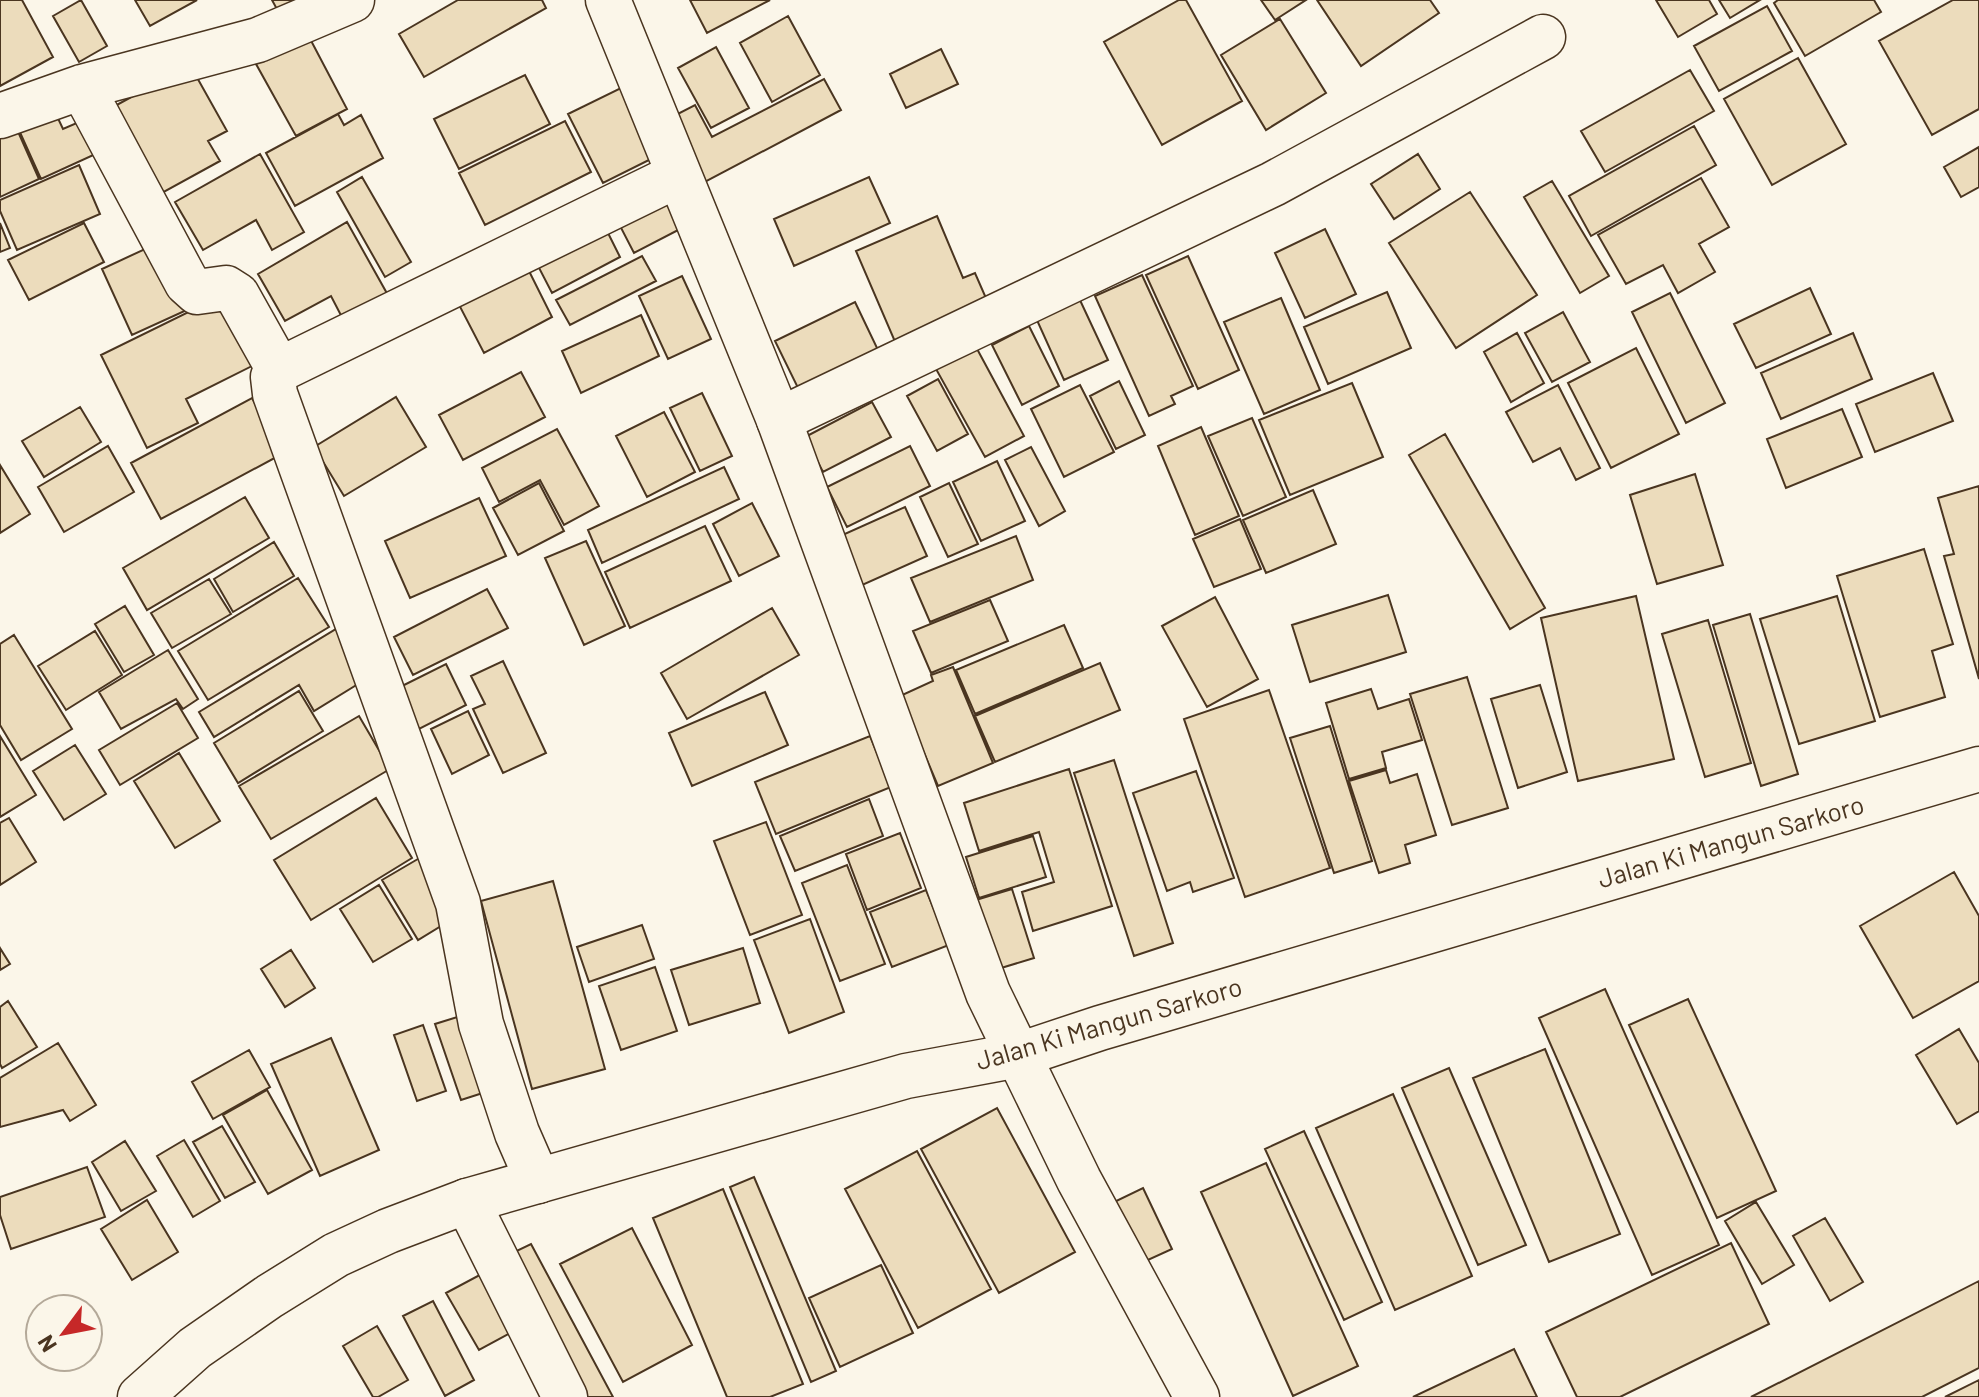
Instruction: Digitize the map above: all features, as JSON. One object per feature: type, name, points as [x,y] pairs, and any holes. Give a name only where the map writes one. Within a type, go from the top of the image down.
[{"type":"street","points":[[0,116],[82,87],[258,40],[352,0]]},
{"type":"street","points":[[608,0],[779,420],[988,993],[1079,1180],[1197,1397]]},
{"type":"street","points":[[779,420],[1273,184],[1543,37]]},
{"type":"street","points":[[82,87],[187,283],[197,292],[226,288],[237,295],[279,370]]},
{"type":"street","points":[[538,1181],[517,1133],[481,1024],[458,903],[275,394],[273,377],[279,370],[678,175]]},
{"type":"street","name":"Jalan Ki Mangun Sarkoro","points":[[140,1397],[195,1348],[336,1255],[467,1201],[906,1076],[1019,1055],[1100,1028],[1979,769]]},
{"type":"street","points":[[467,1201],[565,1397]]},
{"type":"building","points":[[0,0],[22,0],[53,57],[0,86]]},
{"type":"building","points":[[81,0],[107,46],[79,62],[53,16]]},
{"type":"building","points":[[135,0],[197,0],[150,26]]},
{"type":"building","points":[[272,0],[304,0],[279,13]]},
{"type":"building","points":[[458,0],[542,0],[546,8],[424,77],[399,34]]},
{"type":"building","points":[[690,0],[770,0],[707,33]]},
{"type":"building","points":[[1179,0],[1186,0],[1242,101],[1162,145],[1104,42]]},
{"type":"building","points":[[1261,0],[1306,0],[1275,20]]},
{"type":"building","points":[[1317,0],[1430,0],[1439,13],[1361,66]]},
{"type":"building","points":[[1656,0],[1709,0],[1717,14],[1678,37]]},
{"type":"building","points":[[1719,0],[1760,0],[1730,18]]},
{"type":"building","points":[[1778,0],[1874,0],[1881,12],[1805,56],[1774,3]]},
{"type":"building","points":[[1953,0],[1979,0],[1979,109],[1932,135],[1879,41]]},
{"type":"building","points":[[1767,6],[1792,51],[1719,91],[1694,46]]},
{"type":"building","points":[[788,16],[820,75],[772,102],[740,43]]},
{"type":"building","points":[[1280,19],[1326,93],[1266,130],[1221,55]]},
{"type":"building","points":[[307,33],[347,109],[296,136],[251,55]]},
{"type":"building","points":[[716,47],[749,108],[711,128],[678,68]]},
{"type":"building","points":[[941,49],[958,84],[906,108],[890,74]]},
{"type":"building","points":[[1798,58],[1846,144],[1772,185],[1724,99]]},
{"type":"building","points":[[190,65],[227,131],[208,141],[220,161],[151,199],[102,113]]},
{"type":"building","points":[[1690,70],[1714,111],[1605,172],[1581,131]]},
{"type":"building","points":[[525,75],[550,124],[459,169],[434,119]]},
{"type":"building","points":[[824,79],[841,110],[701,184],[668,119],[695,105],[712,137]]},
{"type":"building","points":[[625,86],[659,155],[603,183],[568,114]]},
{"type":"building","points":[[55,112],[63,129],[86,119],[100,152],[41,179],[18,128]]},
{"type":"building","points":[[338,114],[344,125],[361,115],[383,158],[295,206],[266,153]]},
{"type":"building","points":[[565,121],[591,172],[485,225],[459,173]]},
{"type":"building","points":[[1694,126],[1716,165],[1591,236],[1569,196]]},
{"type":"building","points":[[16,127],[39,179],[0,197],[0,134]]},
{"type":"building","points":[[1979,147],[1979,187],[1961,197],[1944,167]]},
{"type":"building","points":[[260,154],[304,232],[272,250],[256,220],[203,250],[175,202]]},
{"type":"building","points":[[1418,154],[1440,189],[1394,219],[1371,184]]},
{"type":"building","points":[[79,165],[100,214],[17,250],[0,211],[0,200]]},
{"type":"building","points":[[362,177],[411,262],[385,277],[337,192]]},
{"type":"building","points":[[869,177],[890,223],[794,266],[774,219]]},
{"type":"building","points":[[1701,178],[1729,227],[1699,244],[1715,272],[1678,293],[1663,265],[1626,284],[1598,235]]},
{"type":"building","points":[[1552,181],[1609,276],[1580,293],[1524,197]]},
{"type":"building","points":[[1470,192],[1537,295],[1456,348],[1389,243]]},
{"type":"building","points":[[668,196],[684,227],[634,253],[618,222]]},
{"type":"building","points":[[937,216],[963,278],[975,273],[989,305],[896,344],[856,251]]},
{"type":"building","points":[[347,222],[389,297],[345,323],[331,296],[285,321],[258,274]]},
{"type":"building","points":[[0,223],[10,248],[0,252]]},
{"type":"building","points":[[84,223],[104,262],[29,300],[8,260]]},
{"type":"building","points":[[606,229],[620,257],[552,293],[537,264]]},
{"type":"building","points":[[1325,229],[1356,294],[1305,318],[1275,253]]},
{"type":"building","points":[[158,243],[189,309],[132,335],[102,269]]},
{"type":"building","points":[[642,256],[656,281],[570,325],[556,300]]},
{"type":"building","points":[[1188,256],[1239,370],[1198,389],[1146,275]]},
{"type":"building","points":[[525,263],[552,317],[484,353],[456,299]]},
{"type":"building","points":[[1142,275],[1193,386],[1171,396],[1175,404],[1149,416],[1095,296]]},
{"type":"building","points":[[682,276],[711,339],[668,359],[639,296]]},
{"type":"building","points":[[1810,288],[1831,334],[1756,368],[1734,324]]},
{"type":"building","points":[[1387,292],[1411,348],[1328,384],[1304,327]]},
{"type":"building","points":[[1670,293],[1725,403],[1686,423],[1632,312]]},
{"type":"building","points":[[223,295],[258,363],[186,399],[198,423],[147,448],[101,355]]},
{"type":"building","points":[[1079,298],[1108,360],[1064,380],[1036,318]]},
{"type":"building","points":[[1281,298],[1320,390],[1264,414],[1224,322]]},
{"type":"building","points":[[855,302],[878,350],[799,390],[775,341]]},
{"type":"building","points":[[1563,312],[1590,362],[1552,382],[1525,333]]},
{"type":"building","points":[[641,315],[659,356],[581,393],[562,351]]},
{"type":"building","points":[[1029,326],[1059,386],[1022,405],[992,345]]},
{"type":"building","points":[[1517,333],[1544,383],[1511,402],[1484,352]]},
{"type":"building","points":[[1853,333],[1872,379],[1781,419],[1761,373]]},
{"type":"building","points":[[976,347],[1024,436],[985,457],[936,369]]},
{"type":"building","points":[[1636,348],[1679,434],[1611,468],[1568,383]]},
{"type":"building","points":[[521,372],[545,417],[463,460],[439,415]]},
{"type":"building","points":[[1933,373],[1953,421],[1875,452],[1856,404]]},
{"type":"building","points":[[938,379],[968,434],[937,451],[907,396]]},
{"type":"building","points":[[1119,381],[1145,435],[1116,449],[1090,396]]},
{"type":"building","points":[[1352,383],[1383,457],[1290,495],[1259,420]]},
{"type":"building","points":[[1080,385],[1114,452],[1064,477],[1031,409]]},
{"type":"building","points":[[1558,385],[1600,468],[1576,480],[1560,448],[1533,462],[1506,412]]},
{"type":"building","points":[[702,393],[732,456],[700,471],[670,408]]},
{"type":"building","points":[[396,397],[426,447],[344,496],[314,447]]},
{"type":"building","points":[[252,398],[282,454],[161,519],[131,463]]},
{"type":"building","points":[[872,402],[891,437],[823,472],[805,437]]},
{"type":"building","points":[[80,407],[101,442],[44,477],[22,441]]},
{"type":"building","points":[[1842,409],[1862,457],[1786,488],[1767,439]]},
{"type":"building","points":[[664,412],[695,472],[647,497],[616,436]]},
{"type":"building","points":[[1252,418],[1286,497],[1243,516],[1208,436]]},
{"type":"building","points":[[1201,427],[1239,516],[1195,535],[1158,446]]},
{"type":"building","points":[[557,429],[599,506],[564,525],[540,480],[499,502],[482,468]]},
{"type":"building","points":[[1445,434],[1545,608],[1510,629],[1409,455]]},
{"type":"building","points":[[108,446],[134,492],[64,532],[38,487]]},
{"type":"building","points":[[910,446],[930,486],[847,527],[827,487]]},
{"type":"building","points":[[1031,447],[1065,511],[1039,526],[1005,460]]},
{"type":"building","points":[[997,461],[1025,521],[981,541],[953,482]]},
{"type":"building","points":[[0,465],[30,514],[0,533]]},
{"type":"building","points":[[724,467],[739,499],[602,563],[588,530]]},
{"type":"building","points":[[1695,474],[1723,565],[1657,584],[1630,495]]},
{"type":"building","points":[[539,483],[564,531],[518,555],[493,508]]},
{"type":"building","points":[[949,483],[978,544],[948,557],[920,497]]},
{"type":"building","points":[[1979,486],[1979,679],[1944,556],[1954,554],[1938,498]]},
{"type":"building","points":[[1313,490],[1336,544],[1266,573],[1243,520]]},
{"type":"building","points":[[245,497],[269,538],[147,610],[123,568]]},
{"type":"building","points":[[479,498],[506,556],[410,598],[385,541]]},
{"type":"building","points":[[752,503],[779,556],[739,576],[713,524]]},
{"type":"building","points":[[905,507],[927,556],[860,586],[838,537]]},
{"type":"building","points":[[1240,519],[1261,569],[1214,587],[1193,539]]},
{"type":"building","points":[[705,526],[731,581],[630,628],[605,572]]},
{"type":"building","points":[[1016,536],[1033,580],[930,622],[911,578]]},
{"type":"building","points":[[586,541],[625,626],[584,645],[545,558]]},
{"type":"building","points":[[274,542],[294,576],[233,612],[214,579]]},
{"type":"building","points":[[1924,549],[1953,644],[1932,651],[1945,697],[1880,717],[1837,576]]},
{"type":"building","points":[[298,578],[329,627],[208,700],[178,651]]},
{"type":"building","points":[[209,579],[231,614],[172,648],[151,613]]},
{"type":"building","points":[[487,589],[508,628],[413,675],[394,637]]},
{"type":"building","points":[[1388,595],[1406,652],[1310,682],[1292,625]]},
{"type":"building","points":[[1636,596],[1674,759],[1578,781],[1541,618]]},
{"type":"building","points":[[1837,596],[1875,721],[1799,744],[1760,619]]},
{"type":"building","points":[[1215,597],[1258,679],[1207,707],[1162,626]]},
{"type":"building","points":[[990,600],[1008,641],[931,673],[913,631]]},
{"type":"building","points":[[125,606],[154,655],[124,672],[95,624]]},
{"type":"building","points":[[772,608],[799,655],[687,719],[661,673]]},
{"type":"building","points":[[1750,614],[1798,774],[1761,786],[1713,625]]},
{"type":"building","points":[[1708,620],[1751,763],[1705,777],[1662,634]]},
{"type":"building","points":[[1064,625],[1083,668],[975,714],[956,670]]},
{"type":"building","points":[[341,626],[371,676],[314,711],[299,685],[214,737],[199,712]]},
{"type":"building","points":[[95,631],[122,675],[66,710],[38,666]]},
{"type":"building","points":[[14,635],[72,729],[21,760],[0,725],[0,644]]},
{"type":"building","points":[[168,650],[198,699],[183,709],[176,699],[121,729],[99,692]]},
{"type":"building","points":[[503,661],[546,753],[503,773],[473,709],[485,704],[471,676]]},
{"type":"building","points":[[1100,663],[1120,710],[995,762],[975,716]]},
{"type":"building","points":[[446,664],[466,705],[419,729],[398,688]]},
{"type":"building","points":[[953,667],[993,763],[938,786],[900,696],[933,681],[931,675]]},
{"type":"building","points":[[1467,677],[1508,808],[1452,825],[1410,694]]},
{"type":"building","points":[[1540,685],[1567,772],[1518,788],[1491,699]]},
{"type":"building","points":[[1371,689],[1378,709],[1409,699],[1422,740],[1382,752],[1386,768],[1349,779],[1326,703]]},
{"type":"building","points":[[1269,690],[1330,868],[1245,897],[1184,719]]},
{"type":"building","points":[[299,691],[323,731],[238,783],[214,743]]},
{"type":"building","points":[[765,692],[788,745],[692,786],[669,733]]},
{"type":"building","points":[[177,703],[198,738],[120,785],[99,750]]},
{"type":"building","points":[[468,711],[489,755],[452,774],[431,729]]},
{"type":"building","points":[[359,716],[390,769],[271,839],[239,786]]},
{"type":"building","points":[[1330,726],[1372,861],[1334,873],[1290,738]]},
{"type":"building","points":[[0,736],[36,795],[0,817]]},
{"type":"building","points":[[870,736],[891,787],[776,834],[755,782]]},
{"type":"building","points":[[75,745],[106,794],[64,820],[33,771]]},
{"type":"building","points":[[179,753],[220,821],[175,848],[134,781]]},
{"type":"building","points":[[1114,760],[1173,943],[1134,956],[1074,773]]},
{"type":"building","points":[[1069,769],[1112,906],[1033,931],[1022,892],[1054,882],[1039,832],[979,851],[964,803]]},
{"type":"building","points":[[1386,770],[1390,783],[1417,774],[1436,835],[1405,845],[1410,863],[1379,873],[1349,781]]},
{"type":"building","points":[[1196,771],[1234,878],[1193,892],[1190,882],[1167,891],[1133,793]]},
{"type":"building","points":[[376,798],[412,858],[311,920],[274,860]]},
{"type":"building","points":[[869,799],[883,836],[795,871],[780,836]]},
{"type":"building","points":[[9,818],[36,862],[0,885],[0,823]]},
{"type":"building","points":[[766,822],[802,915],[750,935],[714,841]]},
{"type":"building","points":[[900,833],[921,888],[867,910],[846,854]]},
{"type":"building","points":[[1033,836],[1046,877],[979,898],[966,857]]},
{"type":"building","points":[[423,856],[459,915],[418,940],[382,880]]},
{"type":"building","points":[[847,865],[885,964],[840,981],[802,883]]},
{"type":"building","points":[[1954,872],[1979,916],[1979,981],[1913,1018],[1860,926]]},
{"type":"building","points":[[553,881],[605,1069],[532,1089],[481,901]]},
{"type":"building","points":[[379,885],[412,939],[373,962],[340,909]]},
{"type":"building","points":[[1012,889],[1034,958],[988,972],[966,903]]},
{"type":"building","points":[[926,890],[949,945],[892,967],[870,912]]},
{"type":"building","points":[[810,919],[844,1012],[789,1033],[754,940]]},
{"type":"building","points":[[642,925],[654,959],[589,982],[577,947]]},
{"type":"building","points":[[0,948],[10,964],[0,970]]},
{"type":"building","points":[[743,948],[760,1003],[689,1025],[671,970]]},
{"type":"building","points":[[291,950],[315,988],[285,1007],[261,969]]},
{"type":"building","points":[[655,967],[677,1031],[621,1050],[599,986]]},
{"type":"building","points":[[1605,989],[1719,1245],[1652,1275],[1539,1018]]},
{"type":"building","points":[[1688,999],[1776,1191],[1717,1218],[1629,1025]]},
{"type":"building","points":[[8,1001],[37,1047],[2,1068],[0,1007]]},
{"type":"building","points":[[467,1014],[492,1090],[461,1100],[435,1024]]},
{"type":"building","points":[[423,1025],[446,1091],[417,1101],[394,1035]]},
{"type":"building","points":[[1959,1029],[1979,1063],[1979,1111],[1957,1124],[1916,1055]]},
{"type":"building","points":[[331,1038],[379,1150],[320,1176],[271,1064]]},
{"type":"building","points":[[58,1043],[96,1105],[70,1121],[63,1110],[0,1127],[0,1078]]},
{"type":"building","points":[[1545,1049],[1620,1234],[1549,1262],[1473,1078]]},
{"type":"building","points":[[249,1050],[270,1087],[213,1119],[192,1082]]},
{"type":"building","points":[[1449,1068],[1526,1245],[1478,1265],[1402,1088]]},
{"type":"building","points":[[267,1090],[312,1170],[268,1194],[223,1115]]},
{"type":"building","points":[[1393,1094],[1472,1276],[1395,1310],[1316,1128]]},
{"type":"building","points":[[997,1108],[1075,1252],[999,1293],[921,1149]]},
{"type":"building","points":[[222,1126],[255,1182],[225,1198],[193,1142]]},
{"type":"building","points":[[1304,1131],[1382,1302],[1344,1320],[1265,1149]]},
{"type":"building","points":[[184,1140],[220,1201],[193,1217],[157,1156]]},
{"type":"building","points":[[125,1141],[156,1191],[121,1211],[92,1162]]},
{"type":"building","points":[[917,1151],[991,1289],[918,1328],[845,1189]]},
{"type":"building","points":[[1266,1163],[1358,1366],[1293,1396],[1201,1192]]},
{"type":"building","points":[[87,1167],[105,1217],[11,1249],[0,1215],[0,1197]]},
{"type":"building","points":[[754,1177],[836,1371],[811,1382],[730,1187]]},
{"type":"building","points":[[1143,1188],[1172,1249],[1137,1265],[1110,1204]]},
{"type":"building","points":[[723,1189],[803,1384],[770,1397],[727,1397],[653,1218]]},
{"type":"building","points":[[147,1200],[178,1252],[132,1280],[101,1229]]},
{"type":"building","points":[[1756,1202],[1794,1265],[1762,1284],[1725,1221]]},
{"type":"building","points":[[1825,1218],[1863,1282],[1830,1301],[1793,1236]]},
{"type":"building","points":[[632,1228],[692,1345],[623,1382],[560,1264]]},
{"type":"building","points":[[1731,1243],[1769,1324],[1620,1397],[1577,1397],[1546,1332]]},
{"type":"building","points":[[531,1244],[613,1397],[577,1397],[504,1257]]},
{"type":"building","points":[[881,1265],[913,1333],[840,1367],[809,1298]]},
{"type":"building","points":[[489,1270],[521,1327],[479,1350],[446,1293]]},
{"type":"building","points":[[1979,1281],[1979,1368],[1922,1397],[1751,1397]]},
{"type":"building","points":[[433,1301],[474,1380],[445,1396],[403,1316]]},
{"type":"building","points":[[377,1326],[408,1380],[373,1397],[343,1346]]},
{"type":"building","points":[[1514,1349],[1537,1397],[1413,1397]]},
{"type":"building","points":[[1979,1380],[1979,1397],[1945,1397]]}]
